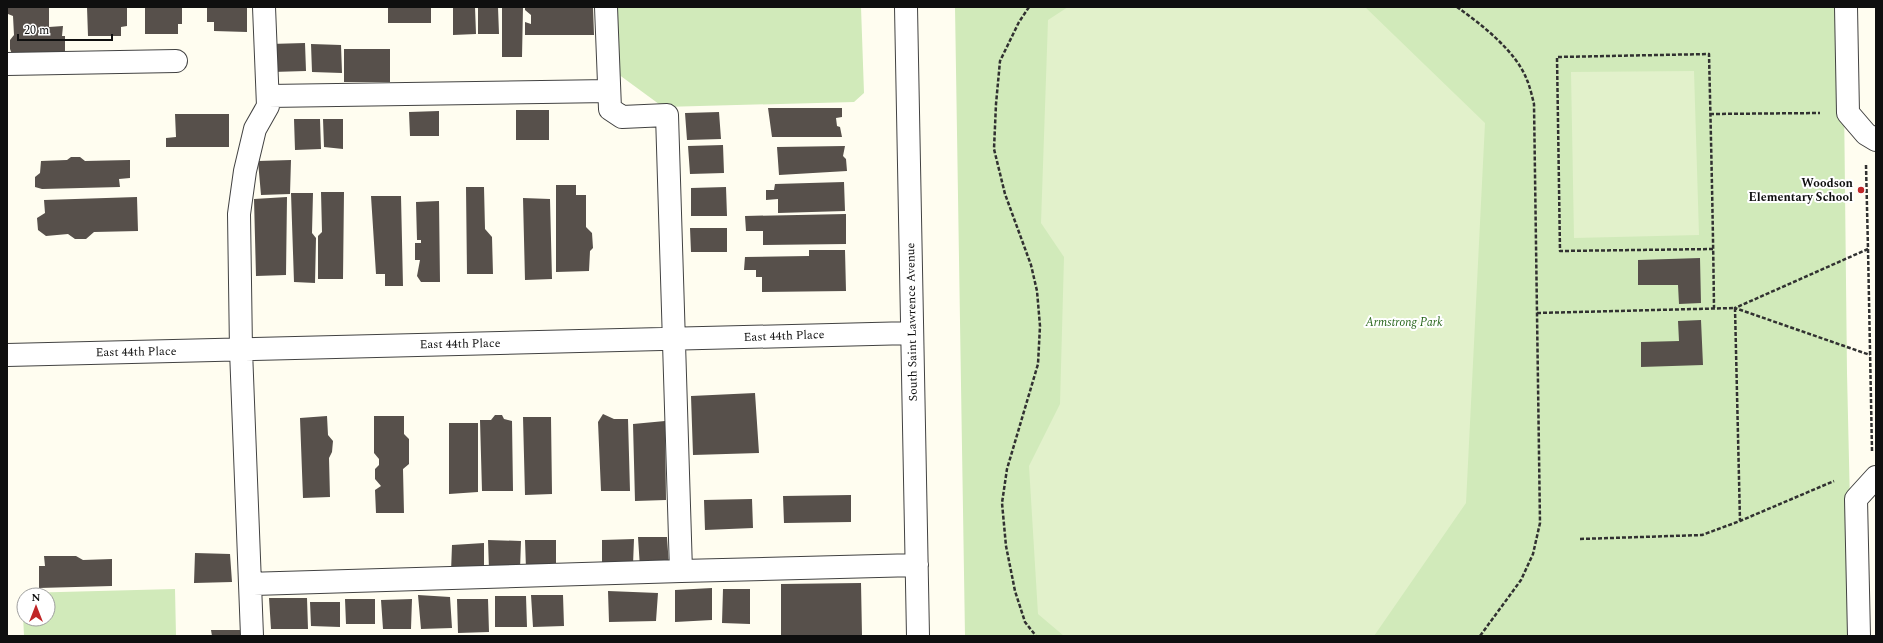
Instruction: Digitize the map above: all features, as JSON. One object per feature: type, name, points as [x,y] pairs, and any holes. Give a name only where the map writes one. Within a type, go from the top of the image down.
[{"type":"street","points":[[252,636],[241,350],[239,214],[245,171],[255,129],[268,106],[264,7]]},
{"type":"street","points":[[606,7],[610,109],[622,117],[667,115],[681,571]]},
{"type":"street","name":"South Saint Lawrence Avenue","points":[[906,7],[918,636]]},
{"type":"street","points":[[1846,7],[1848,113],[1871,137]]},
{"type":"street","points":[[7,64],[176,61]]},
{"type":"street","points":[[268,96],[609,91]]},
{"type":"street","name":"East 44th Place","points":[[7,355],[912,333]]},
{"type":"street","points":[[1859,636],[1856,498],[1874,467]]},
{"type":"street","points":[[250,584],[917,565]]},
{"type":"path","points":[[1029,7],[1019,22],[1000,61],[994,149],[1005,194],[1031,265],[1037,291],[1039,312],[1040,326],[1038,364],[1007,469],[1002,503],[1006,546],[1015,590],[1025,622],[1036,636]]},
{"type":"path","points":[[1457,7],[1474,19],[1511,54],[1527,79],[1534,104],[1540,523],[1533,554],[1521,580],[1480,636]]},
{"type":"path","points":[[1713,249],[1560,251],[1557,57],[1709,54],[1710,114],[1713,249],[1714,308]]},
{"type":"path","points":[[1710,114],[1848,113]]},
{"type":"path","points":[[1871,137],[1868,249],[1874,467]]},
{"type":"path","points":[[1734,308],[1868,249]]},
{"type":"path","points":[[1537,313],[1734,308],[1870,355]]},
{"type":"path","points":[[1734,308],[1740,521]]},
{"type":"path","points":[[1580,539],[1702,535],[1740,521],[1836,480]]},
{"type":"green space","points":[[618,7],[861,7],[864,93],[854,102],[663,107],[618,74]]},
{"type":"green space","name":"Armstrong Park","points":[[955,7],[1843,7],[1847,373],[1853,636],[965,636]]},
{"type":"green space","points":[[1068,7],[1365,7],[1485,123],[1466,503],[1374,636],[1064,636],[1038,614],[1029,466],[1060,404],[1064,257],[1041,223],[1048,20]]},
{"type":"green space","points":[[1694,71],[1699,235],[1574,238],[1571,72]]},
{"type":"green space","points":[[175,589],[176,636],[24,636],[24,627],[56,627],[56,592]]},
{"type":"building","points":[[8,7],[49,7],[49,27],[63,26],[62,36],[65,36],[65,57],[13,57],[10,49],[10,40],[14,35],[13,16],[8,14]]},
{"type":"building","points":[[87,7],[127,7],[127,26],[121,27],[121,36],[88,36]]},
{"type":"building","points":[[145,7],[182,7],[182,24],[178,24],[178,34],[145,34]]},
{"type":"building","points":[[207,7],[247,7],[247,32],[214,31],[214,22],[207,22]]},
{"type":"building","points":[[388,7],[431,7],[431,23],[388,23]]},
{"type":"building","points":[[453,7],[475,7],[476,34],[453,35]]},
{"type":"building","points":[[478,7],[498,7],[499,34],[478,34]]},
{"type":"building","points":[[502,7],[523,7],[522,57],[502,57]]},
{"type":"building","points":[[525,7],[593,7],[594,35],[525,35],[525,22],[531,24],[531,15],[525,10]]},
{"type":"building","points":[[1876,23],[1876,55],[1875,55],[1875,24]]},
{"type":"building","points":[[305,43],[306,71],[272,72],[270,44]]},
{"type":"building","points":[[311,44],[341,45],[342,73],[312,72]]},
{"type":"building","points":[[344,49],[390,49],[390,82],[344,82]]},
{"type":"building","points":[[768,108],[842,108],[842,117],[836,118],[837,126],[840,127],[842,137],[772,137]]},
{"type":"building","points":[[516,110],[549,110],[549,140],[516,140]]},
{"type":"building","points":[[439,111],[439,136],[410,136],[409,112]]},
{"type":"building","points":[[719,112],[721,139],[687,140],[685,113]]},
{"type":"building","points":[[175,114],[229,114],[229,147],[166,147],[166,138],[176,137]]},
{"type":"building","points":[[294,119],[320,119],[321,149],[295,150]]},
{"type":"building","points":[[323,119],[343,119],[343,149],[324,147]]},
{"type":"building","points":[[723,145],[724,173],[690,174],[688,146]]},
{"type":"building","points":[[845,146],[843,156],[846,159],[847,171],[779,175],[777,147]]},
{"type":"building","points":[[71,157],[80,157],[85,161],[130,160],[130,178],[119,179],[120,187],[42,189],[35,187],[35,177],[40,173],[41,161],[67,160]]},
{"type":"building","points":[[291,160],[290,194],[261,195],[258,161]]},
{"type":"building","points":[[844,182],[845,211],[778,213],[778,199],[766,200],[766,190],[774,190],[775,184]]},
{"type":"building","points":[[556,185],[576,185],[576,195],[586,195],[586,227],[592,233],[593,248],[590,251],[589,271],[556,272]]},
{"type":"building","points":[[466,187],[484,187],[485,229],[492,237],[493,274],[467,274]]},
{"type":"building","points":[[726,187],[727,216],[691,216],[691,188]]},
{"type":"building","points":[[321,192],[344,192],[343,279],[318,279],[318,236],[322,232]]},
{"type":"building","points":[[291,193],[313,193],[312,233],[316,238],[315,283],[294,282]]},
{"type":"building","points":[[371,196],[401,196],[403,286],[385,286],[385,274],[376,274]]},
{"type":"building","points":[[137,197],[138,231],[94,232],[86,239],[75,239],[68,234],[46,236],[38,230],[37,218],[45,213],[44,200]]},
{"type":"building","points":[[287,197],[286,275],[256,276],[254,199]]},
{"type":"building","points":[[523,198],[550,199],[552,279],[525,280]]},
{"type":"building","points":[[439,201],[440,282],[421,282],[417,276],[420,260],[415,260],[415,243],[421,243],[421,240],[417,240],[416,202]]},
{"type":"building","points":[[846,214],[846,244],[763,245],[763,231],[746,231],[745,216]]},
{"type":"building","points":[[690,228],[727,228],[727,252],[691,252]]},
{"type":"building","points":[[809,250],[845,250],[846,291],[762,292],[762,277],[756,277],[756,270],[744,270],[745,257],[809,256]]},
{"type":"building","points":[[1700,258],[1701,303],[1679,304],[1678,285],[1638,285],[1638,260]]},
{"type":"building","points":[[1701,320],[1703,365],[1641,367],[1641,342],[1679,341],[1678,321]]},
{"type":"building","points":[[755,393],[759,453],[693,455],[691,396]]},
{"type":"building","points":[[603,414],[614,419],[628,419],[630,491],[601,491],[598,422]]},
{"type":"building","points":[[495,415],[502,415],[504,419],[512,421],[513,491],[482,491],[480,420],[491,420]]},
{"type":"building","points":[[327,416],[328,435],[333,441],[332,452],[329,458],[330,497],[303,498],[300,418]]},
{"type":"building","points":[[374,416],[404,416],[404,434],[409,439],[409,464],[403,469],[404,513],[376,513],[375,490],[381,486],[375,479],[375,469],[379,465],[379,459],[374,453]]},
{"type":"building","points":[[523,417],[551,417],[552,494],[525,495]]},
{"type":"building","points":[[665,421],[666,500],[635,501],[633,424]]},
{"type":"building","points":[[449,423],[478,423],[478,492],[449,494]]},
{"type":"building","points":[[851,495],[851,522],[784,523],[783,496]]},
{"type":"building","points":[[752,499],[753,528],[705,530],[704,500]]},
{"type":"building","points":[[638,537],[667,537],[669,566],[640,568]]},
{"type":"building","points":[[634,539],[633,565],[602,566],[602,540]]},
{"type":"building","points":[[488,540],[521,541],[520,570],[489,570]]},
{"type":"building","points":[[525,540],[556,540],[556,569],[526,569]]},
{"type":"building","points":[[484,543],[484,571],[451,572],[452,545]]},
{"type":"building","points":[[195,553],[230,554],[232,582],[194,583]]},
{"type":"building","points":[[44,556],[76,556],[83,560],[112,559],[112,586],[39,587],[39,566],[45,566]]},
{"type":"building","points":[[861,583],[862,636],[781,636],[781,584]]},
{"type":"building","points":[[712,588],[712,620],[675,622],[675,590]]},
{"type":"building","points":[[723,589],[750,589],[750,624],[722,623]]},
{"type":"building","points":[[608,591],[658,593],[656,621],[609,622]]},
{"type":"building","points":[[418,595],[450,597],[452,628],[421,629]]},
{"type":"building","points":[[531,595],[563,595],[564,626],[533,627]]},
{"type":"building","points":[[495,596],[526,596],[527,627],[495,627]]},
{"type":"building","points":[[269,598],[307,598],[308,629],[271,629]]},
{"type":"building","points":[[345,599],[375,599],[375,624],[346,624]]},
{"type":"building","points":[[412,599],[411,629],[383,629],[381,600]]},
{"type":"building","points":[[457,599],[488,599],[489,632],[458,633]]},
{"type":"building","points":[[310,602],[340,602],[340,627],[311,626]]},
{"type":"building","points":[[211,630],[241,630],[241,636],[212,636]]},
{"type":"place","name":"Woodson Elementary School","points":[[1861,190]]}]
